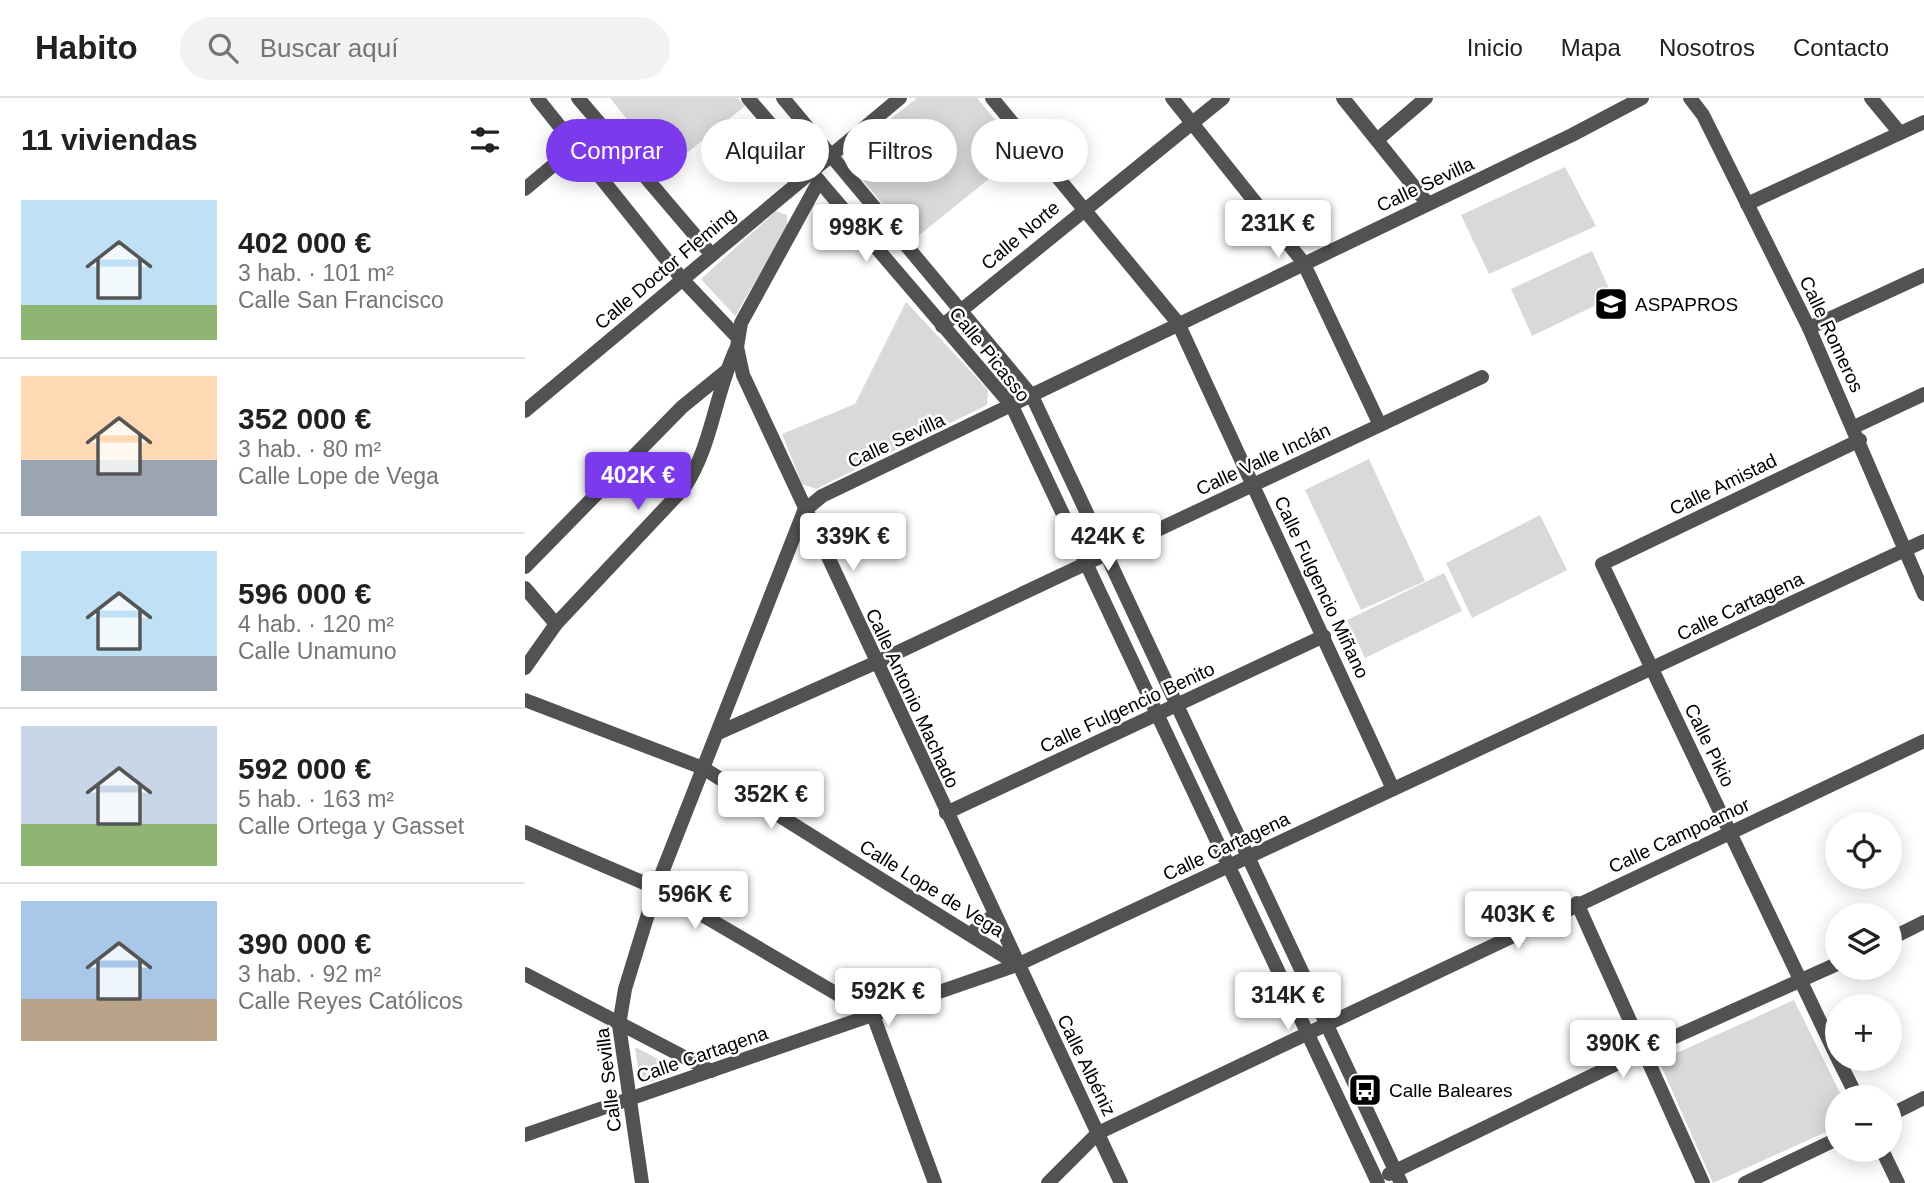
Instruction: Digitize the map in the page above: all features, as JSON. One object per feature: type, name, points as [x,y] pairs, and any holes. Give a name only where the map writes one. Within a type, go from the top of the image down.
[{"type":"street","points":[[537,98],[553,119]]},
{"type":"street","points":[[578,98],[711,254]]},
{"type":"street","name":"Calle Picasso","points":[[748,98],[766,119]]},
{"type":"street","name":"Calle Picasso","points":[[783,98],[1032,396],[1248,857]]},
{"type":"street","name":"Calle Doctor Fleming","points":[[829,158],[900,98]]},
{"type":"street","name":"Calle Fulgencio Miñano","points":[[992,98],[1178,323],[1393,789]]},
{"type":"street","points":[[1171,98],[1303,262],[1380,425]]},
{"type":"street","name":"Calle Norte","points":[[942,326],[1084,208],[1223,98]]},
{"type":"street","points":[[1343,98],[1428,204]]},
{"type":"street","points":[[1377,140],[1426,98]]},
{"type":"street","name":"Calle Sevilla","points":[[642,1183],[619,1025],[625,989],[656,888],[804,511],[822,496],[1642,98]]},
{"type":"street","name":"Calle Romeros","points":[[1690,98],[1703,116],[1809,328],[1857,433],[1924,594]]},
{"type":"street","points":[[1871,98],[1900,133]]},
{"type":"street","points":[[1747,204],[1924,122]]},
{"type":"street","points":[[525,189],[546,172]]},
{"type":"street","points":[[603,182],[737,342]]},
{"type":"street","name":"Calle Doctor Fleming","points":[[525,411],[711,254],[807,182]]},
{"type":"street","points":[[525,668],[556,624],[696,471],[741,323],[812,182]]},
{"type":"street","name":"Calle Picasso","points":[[820,182],[1012,406],[1229,866]]},
{"type":"street","points":[[1809,328],[1924,275]]},
{"type":"street","name":"Calle Antonio Machado","points":[[737,342],[748,387],[1017,965]]},
{"type":"street","points":[[525,567],[682,408],[725,372]]},
{"type":"street","name":"Calle Valle Inclán","points":[[717,733],[875,663],[1482,377]]},
{"type":"street","name":"Calle Amistad","points":[[1602,564],[1857,433],[1924,394]]},
{"type":"street","name":"Calle Cartagena","points":[[525,1135],[1017,965],[1924,541]]},
{"type":"street","name":"Calle Pikio","points":[[1602,564],[1825,1030]]},
{"type":"street","points":[[525,588],[556,624]]},
{"type":"street","name":"Calle Fulgencio Benito","points":[[947,813],[1324,636]]},
{"type":"street","name":"Calle Lope de Vega","points":[[525,700],[703,768],[1017,965]]},
{"type":"street","name":"Calle Campoamor","points":[[1048,1183],[1098,1133],[1577,903],[1924,741]]},
{"type":"street","points":[[525,832],[656,888],[873,1015],[935,1183]]},
{"type":"street","points":[[1248,857],[1398,1177]]},
{"type":"street","points":[[1229,866],[1375,1182],[1398,1177],[1643,1051],[1825,970]]},
{"type":"street","points":[[1577,903],[1703,1183]]},
{"type":"street","points":[[970,934],[994,915]]},
{"type":"street","points":[[1902,933],[1924,922]]},
{"type":"street","name":"Calle Albéniz","points":[[1017,965],[1121,1183]]},
{"type":"street","points":[[525,974],[711,1071]]},
{"type":"street","points":[[1902,1109],[1924,1098]]},
{"type":"street","points":[[1745,1183],[1825,1145]]},
{"type":"street","points":[[1888,1162],[1898,1183]]},
{"type":"shaded area","points":[[610,98],[738,98],[745,106],[729,119],[701,119],[701,142],[688,152],[687,119],[627,119]]},
{"type":"shaded area","points":[[917,98],[977,98],[994,119],[971,119],[971,182],[985,182],[912,241],[865,182],[957,182],[957,119],[891,119]]},
{"type":"shaded area","points":[[1565,167],[1596,226],[1489,274],[1461,215]]},
{"type":"shaded area","points":[[776,211],[787,215],[787,227],[735,316],[701,279]]},
{"type":"shaded area","points":[[1592,251],[1613,297],[1532,336],[1511,289]]},
{"type":"shaded area","points":[[906,302],[988,390],[987,405],[816,489],[802,484],[782,434],[855,404]]},
{"type":"shaded area","points":[[1369,459],[1425,581],[1361,610],[1305,490]]},
{"type":"shaded area","points":[[1540,515],[1567,570],[1472,618],[1446,563]]},
{"type":"shaded area","points":[[1444,573],[1462,611],[1365,658],[1347,620]]},
{"type":"shaded area","points":[[1794,1000],[1825,1063],[1825,1071],[1829,1071],[1836,1085],[1825,1085],[1825,1132],[1713,1183],[1659,1061]]},
{"type":"shaded area","points":[[635,1048],[681,1071],[645,1084],[640,1080]]},
{"type":"place","name":"ASPAPROS","points":[[1611,304]]},
{"type":"place","name":"Calle Baleares","points":[[1365,1090]]}]
